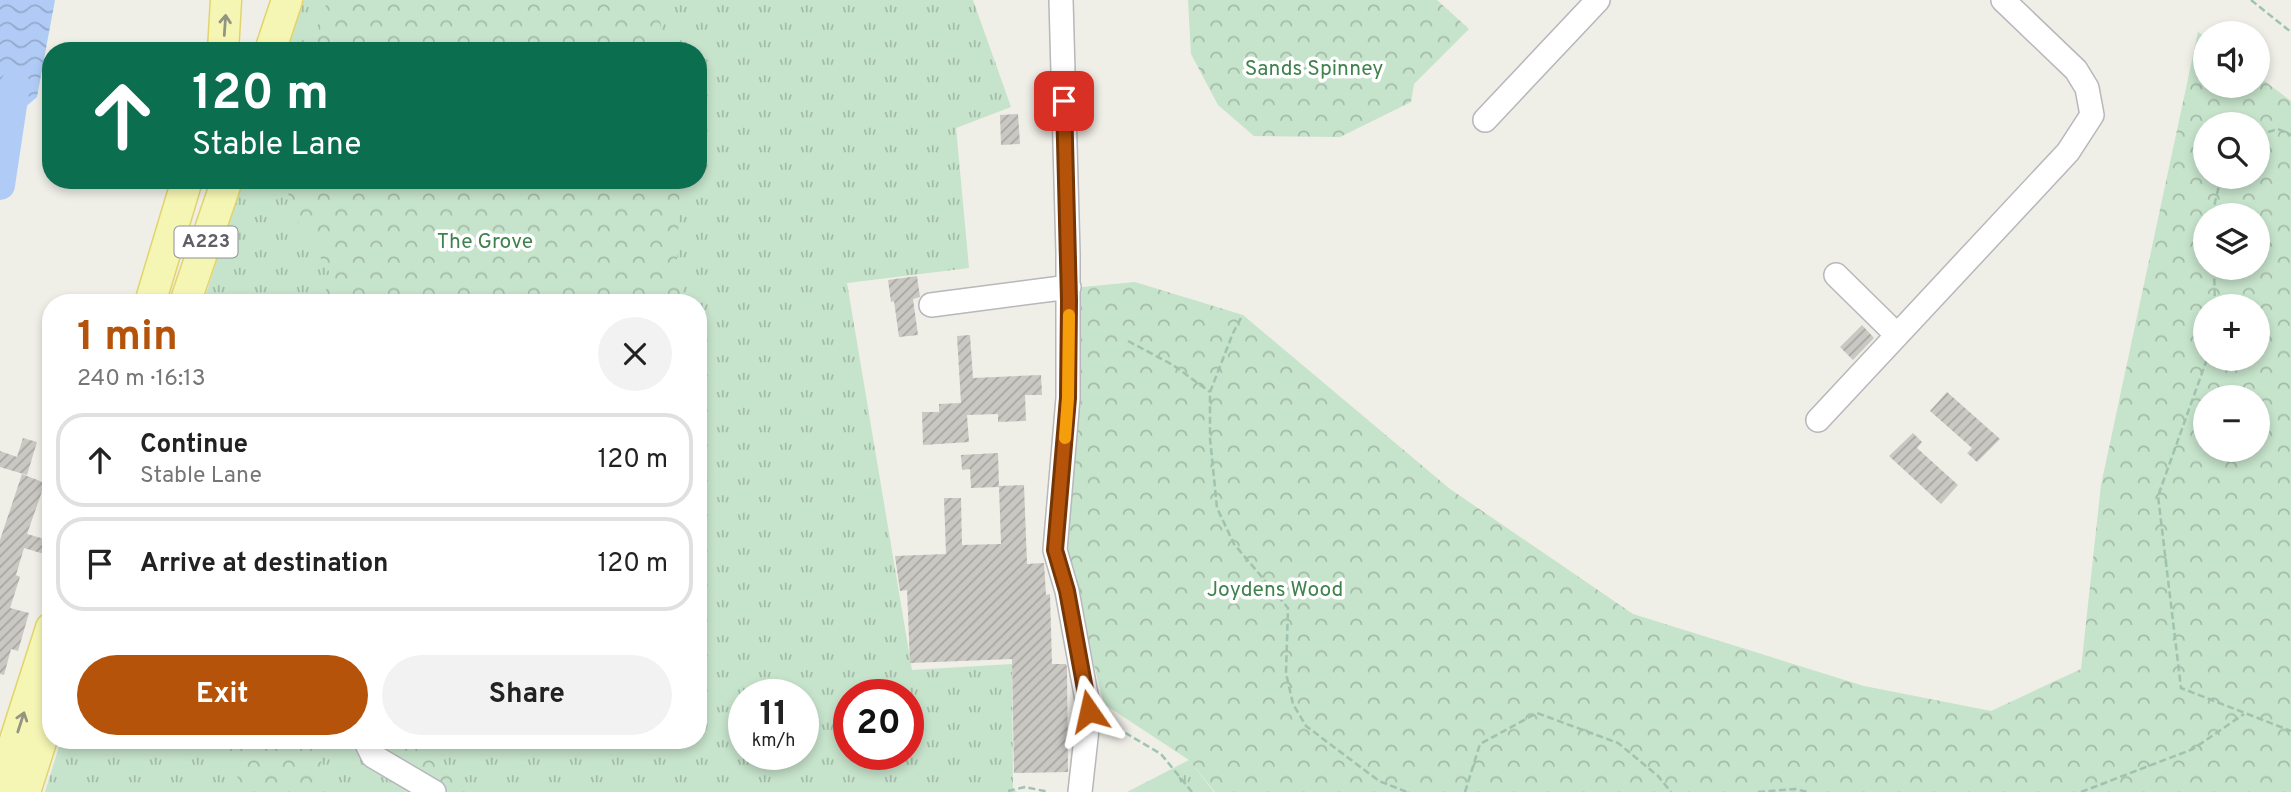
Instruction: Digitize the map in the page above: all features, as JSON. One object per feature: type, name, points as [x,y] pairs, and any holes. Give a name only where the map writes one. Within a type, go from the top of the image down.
[{"type":"main road","points":[[224,42],[226,0]]},
{"type":"main road","points":[[273,42],[286,0]]},
{"type":"main road","name":"A223","points":[[153,294],[184,189]]},
{"type":"main road","name":"A223","points":[[188,294],[224,189]]},
{"type":"main road","points":[[0,788],[42,656]]},
{"type":"main road","points":[[24,792],[42,737]]},
{"type":"street","points":[[280,42],[299,0]]},
{"type":"street","points":[[1061,0],[1069,287],[1068,398],[1055,550],[1067,591],[1089,711],[1080,792]]},
{"type":"street","points":[[1485,120],[1598,0]]},
{"type":"street","points":[[1818,420],[2068,152],[2092,115],[2087,88],[2076,70],[2003,0]]},
{"type":"street","points":[[1836,275],[1897,335]]},
{"type":"street","points":[[930,305],[1069,287]]},
{"type":"street","points":[[370,749],[373,756],[434,792]]},
{"type":"path","points":[[2251,0],[2291,32]]},
{"type":"path","points":[[2270,131],[2277,129],[2291,135]]},
{"type":"path","points":[[1241,318],[1210,392],[1210,438],[1217,508],[1234,544],[1287,608],[1286,673],[1293,704],[1306,726],[1379,781],[1407,792]]},
{"type":"path","points":[[1128,341],[1173,365],[1210,392]]},
{"type":"path","points":[[2203,371],[2158,496],[2181,688],[2291,731]]},
{"type":"path","points":[[1089,711],[1161,754],[1192,792]]},
{"type":"path","points":[[1465,792],[1480,744],[1537,713],[1618,743],[1658,776],[1671,792]]},
{"type":"path","points":[[2081,792],[2193,749],[2245,713]]},
{"type":"path","points":[[1008,791],[1025,788],[1049,792]]},
{"type":"path","points":[[1758,792],[1796,789],[1808,792]]},
{"type":"green space","points":[[304,0],[973,0],[1011,107],[956,128],[969,268],[847,283],[912,670],[1012,664],[1013,790],[1018,792],[45,792],[58,749],[707,749],[707,294],[206,294],[240,189],[707,189],[707,42],[288,42],[298,9]]},
{"type":"green space","points":[[327,0],[657,0],[663,42],[317,42]]},
{"type":"green space","name":"Sands Spinney","points":[[1188,0],[1437,0],[1469,29],[1414,84],[1411,102],[1340,137],[1254,136],[1218,105],[1191,54]]},
{"type":"green space","name":"Joydens Wood","points":[[2193,55],[2193,98],[2270,98],[2270,85],[2291,101],[2291,792],[1215,792],[1189,760],[1104,704],[1066,558],[1073,288],[1135,282],[1243,315],[1450,489],[1633,614],[1864,686],[1991,711],[2081,669],[2101,485]]},
{"type":"green space","name":"The Grove","points":[[287,189],[680,189],[677,261],[684,281],[682,294],[325,294],[330,273],[293,213]]},
{"type":"green space","points":[[223,749],[316,749],[333,792],[245,792]]},
{"type":"green space","points":[[379,749],[436,749],[449,775],[475,792],[401,792]]},
{"type":"green space","points":[[1189,760],[1214,792],[1127,792]]},
{"type":"water","points":[[0,0],[55,0],[47,42],[42,42],[42,70],[37,97],[8,122],[0,106]]},
{"type":"building","points":[[1018,114],[1020,144],[1001,145],[1000,115]]},
{"type":"building","points":[[917,276],[920,297],[913,299],[918,335],[899,337],[888,280]]},
{"type":"building","points":[[1862,325],[1874,338],[1853,360],[1840,347]]},
{"type":"building","points":[[970,335],[973,378],[1041,375],[1042,395],[1025,395],[1026,421],[998,422],[998,414],[967,415],[969,442],[923,445],[922,412],[939,412],[939,404],[961,403],[957,336]]},
{"type":"building","points":[[1947,392],[2000,439],[1977,462],[1967,453],[1972,448],[1930,411]]},
{"type":"building","points":[[1913,433],[1922,442],[1917,448],[1958,485],[1941,504],[1889,456]]},
{"type":"building","points":[[23,438],[37,442],[27,475],[0,467],[0,451],[17,457]]},
{"type":"building","points":[[998,453],[999,487],[971,488],[970,469],[962,470],[961,455]]},
{"type":"building","points":[[22,474],[42,482],[42,492],[27,534],[42,538],[42,553],[24,548],[16,575],[20,577],[10,608],[29,613],[18,651],[11,649],[4,675],[0,674],[0,540]]},
{"type":"building","points":[[1024,485],[1027,564],[1044,563],[1046,595],[1050,594],[1052,664],[1066,664],[1067,667],[1068,772],[1014,773],[1012,659],[910,663],[907,590],[900,591],[895,556],[946,554],[944,498],[961,498],[962,545],[1001,544],[999,486]]},
{"type":"waterway","points":[[0,185],[15,85]]},
{"type":"slow traffic","points":[[1065,438],[1069,315]]},
{"type":"route","points":[[1064,101],[1069,301],[1068,398],[1055,550],[1067,591],[1089,711]]}]
